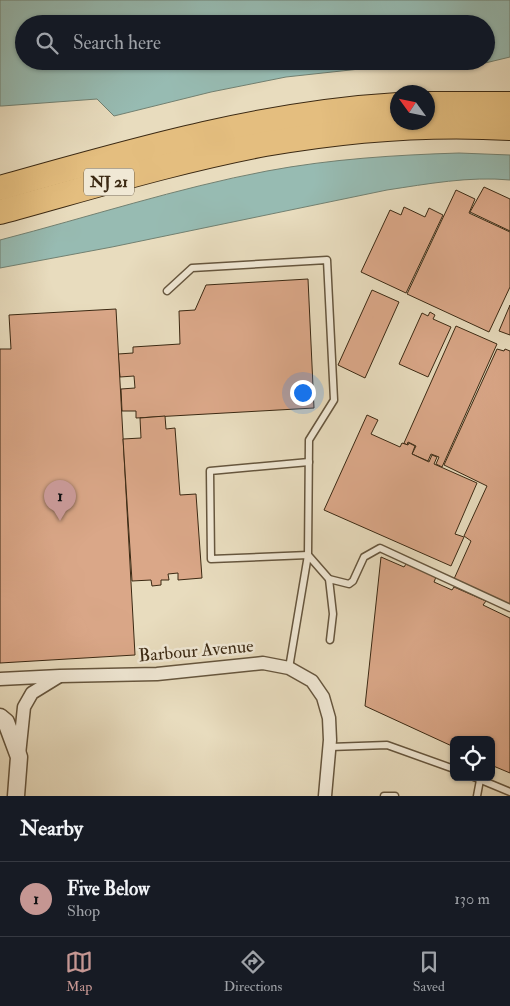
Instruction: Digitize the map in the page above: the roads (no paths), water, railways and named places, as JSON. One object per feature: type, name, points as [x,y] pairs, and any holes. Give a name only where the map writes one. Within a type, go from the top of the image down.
[{"type":"highway","points":[[435,104],[510,104]]},
{"type":"highway","name":"NJ 21","points":[[0,188],[214,130],[298,115],[390,106]]},
{"type":"highway","name":"NJ 21","points":[[0,212],[135,174],[220,154],[301,138],[381,129],[459,126],[510,128]]},
{"type":"highway","points":[[0,175],[105,148],[214,130]]},
{"type":"highway","points":[[0,224],[112,192],[220,154]]},
{"type":"street","name":"Barbour Avenue","points":[[0,679],[157,674],[263,663],[289,668],[312,681],[323,697],[328,718],[330,747]]},
{"type":"street","points":[[16,796],[24,707],[32,693],[60,676]]},
{"type":"street","points":[[0,717],[6,722],[19,757]]},
{"type":"street","points":[[325,796],[330,747]]},
{"type":"lane","points":[[167,291],[192,268],[327,260],[334,400],[309,440],[308,555],[289,668]]},
{"type":"lane","points":[[308,555],[211,559],[210,471],[309,462]]},
{"type":"lane","points":[[329,579],[349,584],[353,581],[364,557],[380,548],[510,608]]},
{"type":"lane","points":[[308,555],[329,579],[333,614],[330,640]]},
{"type":"lane","points":[[330,747],[387,746],[450,768]]},
{"type":"lane","points":[[477,781],[477,796]]},
{"type":"lane","points":[[482,781],[510,792]]},
{"type":"lane","points":[[384,796],[395,796]]},
{"type":"water","points":[[0,0],[510,0],[510,57],[495,61],[495,15],[15,15],[15,70],[350,70],[286,77],[211,92],[114,116],[97,99],[0,106]]},
{"type":"water","points":[[459,153],[510,155],[510,180],[464,180],[387,190],[112,247],[0,268],[0,240],[200,186],[267,171],[315,163],[387,156]]},
{"type":"place","name":"Five Below","points":[[60,521]]}]
